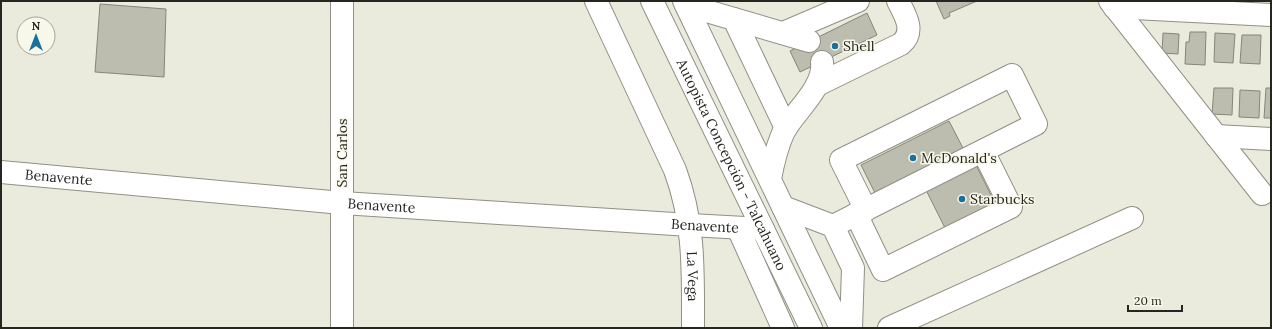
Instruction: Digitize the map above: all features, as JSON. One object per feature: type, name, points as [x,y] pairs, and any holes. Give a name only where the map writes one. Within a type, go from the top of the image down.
[{"type":"street","name":"San Carlos","points":[[342,1],[342,328]]},
{"type":"street","name":"La Vega","points":[[596,1],[683,190],[690,225],[693,328]]},
{"type":"street","name":"Autopista Concepción - Talcahuano","points":[[652,1],[811,328]]},
{"type":"street","points":[[784,33],[858,1]]},
{"type":"street","points":[[818,85],[901,44],[905,40],[909,30],[908,24],[898,1]]},
{"type":"street","name":"Autopista Concepción - Talcahuano","points":[[685,3],[842,328]]},
{"type":"street","points":[[685,3],[809,41]]},
{"type":"street","points":[[1115,5],[1271,15]]},
{"type":"street","points":[[1115,5],[1220,136],[1262,194]]},
{"type":"street","points":[[734,19],[786,128]]},
{"type":"street","points":[[770,179],[778,145],[786,128],[818,85],[822,73],[822,62]]},
{"type":"street","points":[[833,226],[861,212],[983,151],[1036,124],[1012,75],[841,160],[861,212],[883,270],[1011,206],[983,151]]},
{"type":"street","points":[[1220,136],[1271,139]]},
{"type":"street","name":"Benavente","points":[[1,172],[342,203],[763,229]]},
{"type":"street","points":[[783,206],[833,226],[853,268],[851,328]]},
{"type":"street","points":[[889,328],[1132,218]]},
{"type":"street","points":[[738,228],[783,328]]},
{"type":"building","points":[[936,1],[977,1],[949,13],[950,16],[944,19]]},
{"type":"building","points":[[100,4],[166,9],[164,77],[95,72]]},
{"type":"building","points":[[867,13],[877,35],[800,72],[790,51]]},
{"type":"building","points":[[1190,32],[1206,32],[1205,65],[1185,64],[1186,42],[1189,42]]},
{"type":"building","points":[[1163,33],[1179,34],[1178,54],[1162,53]]},
{"type":"building","points":[[1215,33],[1235,34],[1233,63],[1214,62]]},
{"type":"building","points":[[1242,35],[1261,35],[1260,64],[1240,63]]},
{"type":"building","points":[[1214,88],[1233,88],[1232,115],[1212,114]]},
{"type":"building","points":[[1266,88],[1271,88],[1271,118],[1264,118]]},
{"type":"building","points":[[1240,90],[1260,91],[1259,118],[1239,117]]},
{"type":"building","name":"McDonald's","points":[[949,121],[965,152],[876,195],[861,165]]},
{"type":"building","name":"Starbucks","points":[[976,165],[998,209],[948,234],[926,190]]},
{"type":"place","name":"Shell","points":[[835,46]]},
{"type":"place","name":"McDonald's","points":[[913,158]]},
{"type":"place","name":"Starbucks","points":[[962,199]]}]
